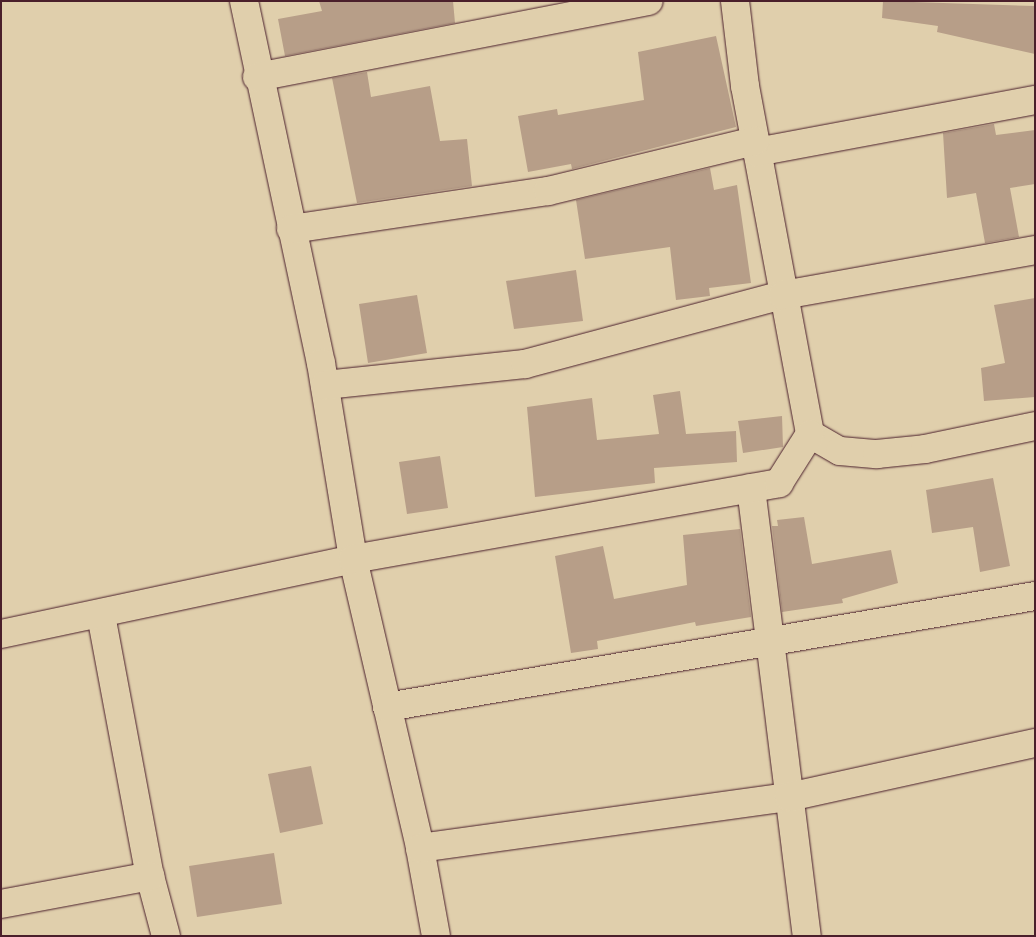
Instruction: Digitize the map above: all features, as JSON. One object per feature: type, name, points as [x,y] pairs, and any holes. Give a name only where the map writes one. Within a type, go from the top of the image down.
[{"type":"street","points":[[244,1],[257,77],[325,385],[353,559],[420,848],[436,936]]},
{"type":"street","points":[[257,77],[649,1]]},
{"type":"street","points":[[1,634],[101,615],[353,559],[779,483],[810,434],[756,146],[735,1]]},
{"type":"street","points":[[291,229],[548,192],[756,146],[1035,100]]},
{"type":"street","points":[[325,385],[525,364],[783,295],[1035,250]]},
{"type":"street","points":[[810,434],[840,451],[878,454],[1035,426]]},
{"type":"street","points":[[751,488],[788,797],[807,936]]},
{"type":"street","points":[[387,707],[769,639],[1035,596]]},
{"type":"street","points":[[101,615],[150,876],[166,936]]},
{"type":"street","points":[[420,848],[788,797],[1035,743]]},
{"type":"street","points":[[1,904],[150,876]]},
{"type":"building","points":[[319,1],[453,1],[455,23],[285,56],[278,19],[322,11]]},
{"type":"building","points":[[883,1],[1035,6],[1035,54],[937,32],[938,26],[882,18]]},
{"type":"building","points":[[716,36],[736,127],[572,169],[571,164],[528,172],[518,116],[557,109],[558,115],[644,100],[638,52]]},
{"type":"building","points":[[367,72],[371,97],[430,86],[440,141],[467,139],[472,186],[357,203],[332,78]]},
{"type":"building","points":[[994,124],[996,135],[1035,130],[1035,184],[1010,188],[1019,237],[985,243],[976,193],[947,198],[943,133]]},
{"type":"building","points":[[710,168],[714,190],[737,185],[751,283],[709,288],[710,296],[676,300],[670,247],[585,259],[576,200]]},
{"type":"building","points":[[576,270],[583,321],[514,329],[506,281]]},
{"type":"building","points":[[417,295],[427,353],[368,363],[359,304]]},
{"type":"building","points":[[1035,298],[1035,397],[984,401],[981,368],[1005,363],[994,305]]},
{"type":"building","points":[[680,391],[686,434],[736,431],[737,462],[654,468],[655,483],[535,497],[527,407],[592,398],[597,440],[659,434],[653,395]]},
{"type":"building","points":[[782,416],[783,447],[743,453],[738,421]]},
{"type":"building","points":[[440,456],[448,508],[407,514],[399,462]]},
{"type":"building","points":[[993,478],[1010,566],[980,572],[973,527],[932,533],[926,490]]},
{"type":"building","points":[[804,517],[812,564],[891,550],[898,583],[842,599],[843,603],[782,612],[772,526],[778,526],[777,520]]},
{"type":"building","points":[[740,529],[751,617],[696,626],[695,622],[597,641],[598,649],[571,653],[555,556],[603,546],[614,599],[687,585],[683,535]]},
{"type":"building","points":[[311,766],[323,824],[280,833],[268,774]]},
{"type":"building","points":[[274,853],[282,904],[197,917],[189,866]]}]
